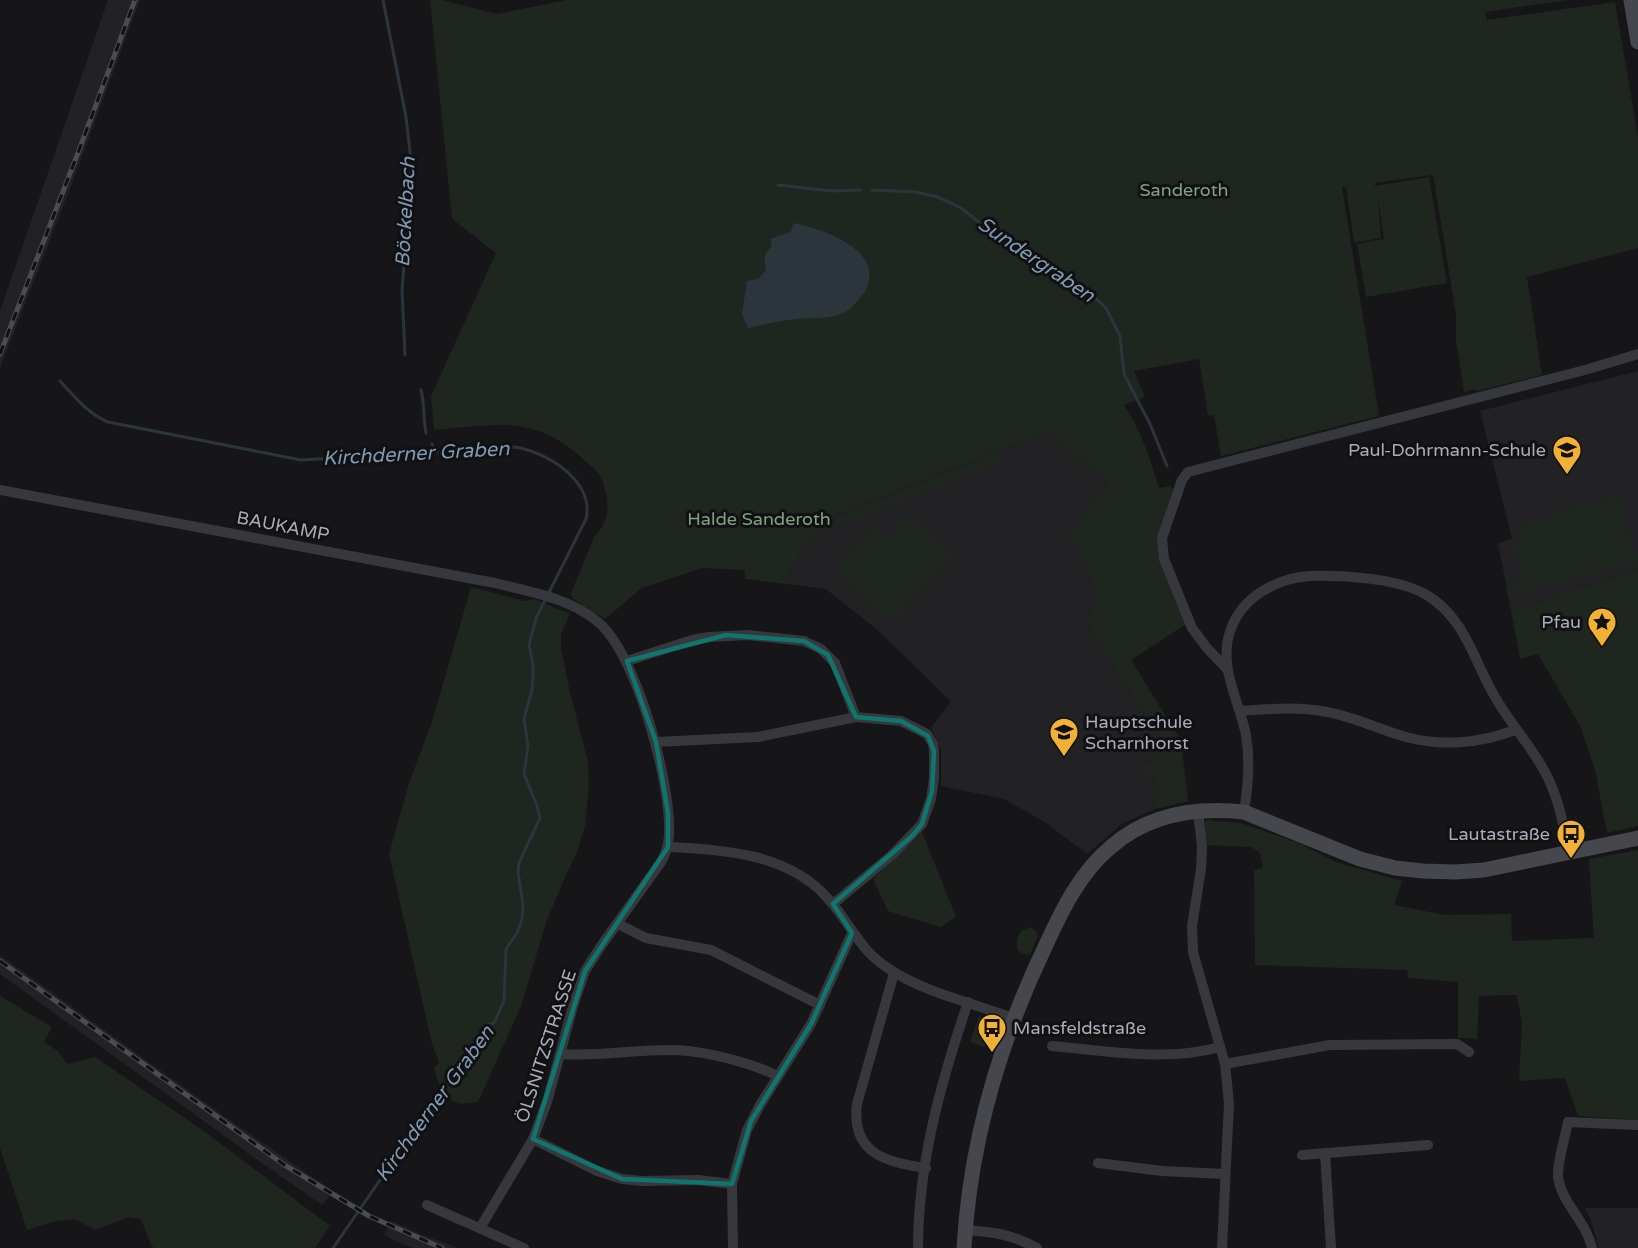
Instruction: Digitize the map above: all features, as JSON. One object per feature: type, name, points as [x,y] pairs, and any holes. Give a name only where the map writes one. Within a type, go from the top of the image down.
[{"type":"street","points":[[1631,0],[1638,42]]},
{"type":"street","points":[[1227,669],[1192,628],[1164,559],[1162,538],[1182,480],[1188,472],[1585,370],[1638,354]]},
{"type":"street","name":"BAUKAMP","points":[[0,490],[467,577],[537,594],[578,609],[597,621],[616,643],[627,662]]},
{"type":"street","points":[[1244,812],[1247,748],[1240,711],[1227,669],[1226,646],[1231,627],[1247,603],[1256,595],[1274,585],[1295,578],[1324,576],[1394,583],[1427,595],[1450,613],[1469,641],[1494,696],[1515,730],[1541,764],[1548,778],[1560,813],[1569,852]]},
{"type":"street","points":[[856,717],[835,663],[821,649],[804,642],[747,635],[709,637],[692,640],[627,662],[656,742],[668,813],[668,847],[712,850],[774,862],[809,881],[833,904],[867,952],[894,973],[1013,1018]]},
{"type":"street","points":[[1240,711],[1280,708],[1317,710],[1350,718],[1406,737],[1441,743],[1479,740],[1515,730]]},
{"type":"street","points":[[656,742],[758,738],[856,717],[901,721],[927,734],[934,751],[933,791],[922,824],[912,837],[892,855],[833,904]]},
{"type":"street","points":[[1198,811],[1202,847],[1192,926],[1193,952],[1225,1064],[1229,1103],[1222,1248]]},
{"type":"street","points":[[964,1248],[971,1173],[982,1121],[1013,1018],[1054,928],[1079,883],[1092,865],[1111,846],[1138,828],[1166,817],[1198,811],[1244,812],[1360,859],[1409,870],[1455,872],[1484,870],[1638,838]]},
{"type":"street","name":"ÖLSNITZSTRASSE","points":[[480,1228],[533,1139],[547,1102],[580,984],[600,946],[662,862],[668,847]]},
{"type":"street","points":[[618,924],[646,938],[711,950],[820,1005]]},
{"type":"street","points":[[733,1248],[732,1184],[750,1124],[801,1041],[820,1005],[852,933]]},
{"type":"street","points":[[894,973],[857,1104],[858,1126],[866,1144],[875,1154],[898,1164],[926,1168]]},
{"type":"street","points":[[918,1248],[919,1207],[930,1137],[943,1080],[968,1002]]},
{"type":"street","points":[[1225,1064],[1330,1045],[1457,1044],[1469,1053]]},
{"type":"street","points":[[1052,1047],[1183,1055],[1220,1047]]},
{"type":"street","points":[[560,1054],[584,1056],[664,1050],[686,1051],[718,1057],[766,1071],[778,1077]]},
{"type":"street","points":[[1592,1248],[1589,1234],[1567,1201],[1558,1176],[1558,1166],[1568,1122],[1638,1125]]},
{"type":"street","points":[[533,1139],[597,1171],[622,1179],[698,1180],[732,1184]]},
{"type":"street","points":[[1302,1155],[1428,1145]]},
{"type":"street","points":[[1325,1153],[1331,1248]]},
{"type":"street","points":[[1098,1163],[1162,1172],[1225,1174]]},
{"type":"street","points":[[427,1205],[524,1248]]},
{"type":"street","points":[[965,1230],[995,1232],[1012,1236],[1037,1248]]},
{"type":"highlighted area","points":[[726,635],[804,641],[828,655],[856,717],[901,721],[928,736],[934,751],[932,791],[922,824],[912,836],[833,904],[852,933],[811,1024],[751,1121],[732,1184],[622,1179],[533,1139],[585,971],[668,847],[668,813],[656,742],[627,661]]},
{"type":"shaded area","points":[[108,0],[140,0],[0,368],[0,311]]},
{"type":"shaded area","points":[[794,223],[835,236],[860,253],[867,264],[869,277],[865,291],[852,307],[841,314],[785,320],[748,328],[742,313],[747,281],[758,279],[766,270],[765,257],[772,246],[770,239],[790,232]]},
{"type":"shaded area","name":"Paul-Dohrmann-Schule","points":[[1638,371],[1638,568],[1511,611],[1498,543],[1512,539],[1480,411]]},
{"type":"shaded area","points":[[1046,432],[1109,484],[1068,532],[1097,592],[1087,623],[1121,680],[1161,737],[1162,743],[1158,756],[1140,767],[1153,773],[1157,795],[1151,798],[1156,809],[1123,823],[1087,854],[1046,823],[1004,799],[941,786],[941,751],[931,727],[951,702],[880,632],[826,589],[786,584],[802,550],[829,518]]},
{"type":"shaded area","points":[[0,955],[334,1192],[322,1205],[266,1166],[0,974]]},
{"type":"shaded area","points":[[1585,1208],[1638,1208],[1638,1248],[1599,1248]]},
{"type":"shaded area","points":[[391,1221],[458,1248],[413,1248],[402,1244],[384,1235]]},
{"type":"green space","points":[[430,0],[442,0],[497,14],[567,0],[1568,0],[1485,12],[1487,20],[1615,2],[1638,137],[1638,248],[1527,277],[1542,375],[1464,392],[1456,341],[1456,314],[1433,175],[1375,183],[1375,186],[1429,177],[1447,283],[1366,297],[1357,244],[1384,239],[1378,199],[1381,238],[1354,243],[1346,187],[1342,187],[1379,416],[1221,456],[1214,415],[1208,416],[1199,359],[1134,371],[1145,397],[1124,405],[1140,434],[1159,488],[1170,486],[1174,491],[1159,537],[1186,624],[1131,660],[1181,741],[1188,801],[1156,809],[1151,798],[1157,795],[1153,773],[1145,777],[1140,767],[1160,752],[1161,737],[1121,680],[1087,623],[1097,592],[1068,532],[1109,484],[1046,432],[829,518],[802,550],[786,584],[745,579],[745,570],[702,568],[642,588],[605,619],[573,599],[571,593],[595,535],[603,526],[606,516],[606,494],[598,472],[564,443],[529,428],[494,425],[434,430],[431,396],[496,253],[452,219]]},
{"type":"green space","points":[[1002,451],[1005,460],[838,527],[834,518]]},
{"type":"green space","points":[[1619,496],[1633,553],[1638,552],[1638,563],[1511,594],[1509,585],[1523,581],[1512,539],[1521,537],[1518,526],[1551,517],[1550,513]]},
{"type":"green space","points":[[908,514],[953,554],[892,623],[833,570],[873,526],[886,538]]},
{"type":"green space","points":[[1638,568],[1638,826],[1607,833],[1595,770],[1580,726],[1538,654],[1520,659],[1511,611]]},
{"type":"green space","points":[[471,587],[524,601],[533,599],[570,614],[561,634],[561,648],[588,762],[589,786],[585,826],[576,855],[547,920],[521,1006],[478,1102],[460,1104],[443,1097],[434,1068],[439,1062],[432,1044],[389,854],[409,783],[432,722]]},
{"type":"green space","points":[[1205,820],[1241,823],[1299,843],[1336,862],[1402,881],[1394,905],[1445,915],[1511,914],[1512,941],[1594,938],[1589,859],[1638,850],[1638,1120],[1578,1116],[1565,1078],[1519,1081],[1522,1024],[1517,995],[1479,996],[1477,1039],[1458,1038],[1458,982],[1408,978],[1407,970],[1255,965],[1254,871],[1263,867],[1260,853],[1252,847],[1205,845]]},
{"type":"green space","points":[[922,832],[956,917],[940,927],[888,911],[873,879]]},
{"type":"green space","points":[[1030,927],[1036,931],[1038,936],[1030,954],[1022,954],[1017,949],[1017,939],[1021,931]]},
{"type":"green space","points":[[0,996],[52,1027],[44,1042],[58,1051],[67,1064],[95,1057],[201,1129],[330,1226],[315,1248],[154,1248],[141,1219],[129,1217],[95,1230],[75,1219],[56,1221],[27,1230],[0,1148]]},
{"type":"green space","points":[[979,1016],[994,1021],[985,1047],[970,1042]]},
{"type":"waterway","name":"Böckelbach","points":[[383,0],[406,117],[410,152],[410,188],[402,290],[405,355]]},
{"type":"waterway","name":"Sundergraben","points":[[778,185],[832,191],[861,190]]},
{"type":"waterway","name":"Sundergraben","points":[[872,190],[916,192],[938,197],[961,208],[1013,249],[1091,294],[1106,308],[1120,336],[1124,374],[1150,424],[1167,466]]},
{"type":"waterway","name":"Kirchderner Graben","points":[[60,381],[88,410],[108,422],[301,460],[514,447],[527,450],[553,462],[565,470],[583,492],[587,505],[586,519],[536,618],[529,645],[533,678],[524,719],[528,746],[524,774],[540,818],[519,863],[522,919],[517,933],[506,949],[504,1001],[494,1023],[489,1024],[482,1032],[475,1053],[451,1077],[333,1248]]},
{"type":"waterway","name":"Böckelbach","points":[[421,390],[426,433]]},
{"type":"waterway","name":"Kirchderner Graben","points":[[432,444],[437,452]]},
{"type":"railway","points":[[0,354],[135,0]]},
{"type":"railway","points":[[0,961],[283,1164],[369,1216],[442,1248]]},
{"type":"place","name":"Paul-Dohrmann-Schule","points":[[1567,476]]},
{"type":"place","name":"Pfau","points":[[1602,648]]},
{"type":"place","name":"Hauptschule Scharnhorst","points":[[1064,758]]},
{"type":"place","name":"Lautastraße","points":[[1571,860]]},
{"type":"place","name":"Mansfeldstraße","points":[[992,1054]]},
{"type":"park label","name":"Sanderoth","points":[[1184,190]]},
{"type":"park label","name":"Halde Sanderoth","points":[[759,519]]}]
